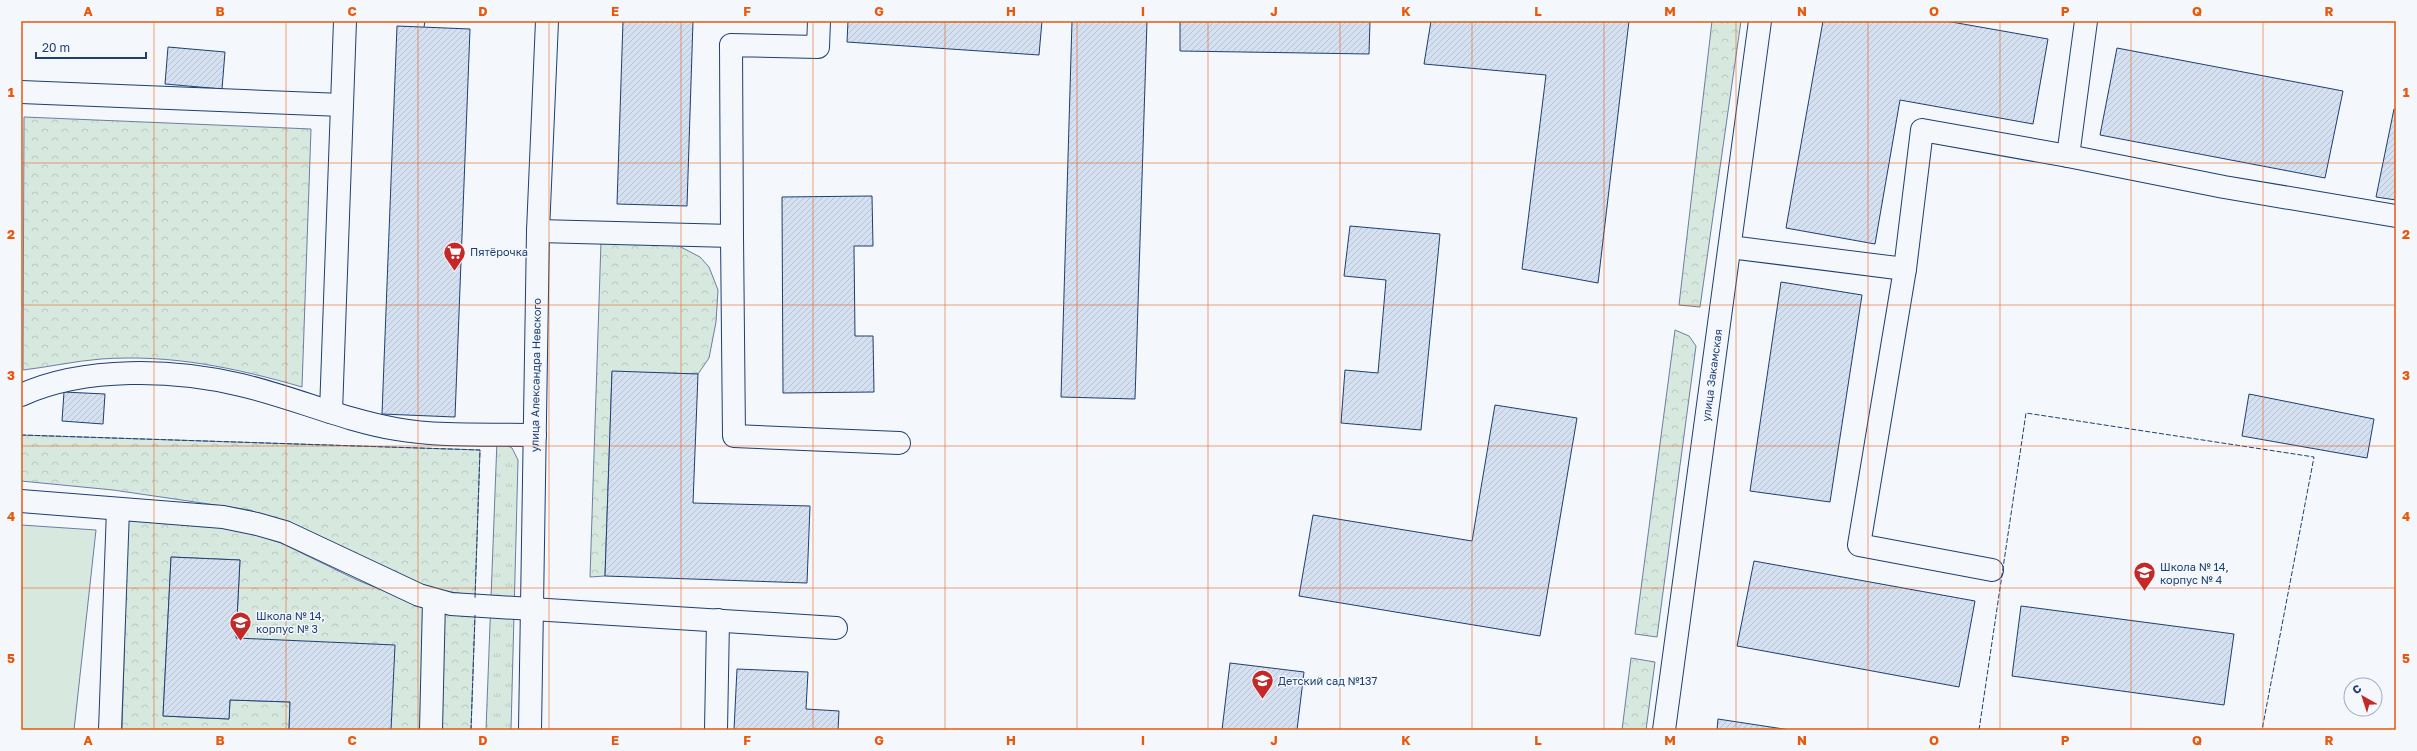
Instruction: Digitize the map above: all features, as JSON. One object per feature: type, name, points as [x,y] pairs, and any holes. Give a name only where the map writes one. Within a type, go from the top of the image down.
[{"type":"street","points":[[331,412],[345,21]]},
{"type":"street","name":"улица Александра Невского","points":[[530,730],[538,231],[547,21]]},
{"type":"street","points":[[819,21],[818,47],[731,45],[734,436],[899,443]]},
{"type":"street","name":"улица Закамская","points":[[1664,730],[1760,21]]},
{"type":"street","points":[[2068,156],[2086,21]]},
{"type":"street","points":[[21,92],[342,105]]},
{"type":"street","points":[[1992,570],[1859,545],[1905,269],[1922,130],[2068,156],[2224,187],[2396,216]]},
{"type":"street","points":[[538,231],[732,236]]},
{"type":"street","points":[[1730,247],[1905,269]]},
{"type":"street","points":[[21,395],[59,382],[137,372],[204,378],[241,385],[331,412],[396,429],[444,433],[535,435]]},
{"type":"street","points":[[21,501],[223,517],[257,524],[285,532],[419,595],[434,600],[475,606],[532,608],[836,628]]},
{"type":"street","points":[[110,730],[118,509]]},
{"type":"street","points":[[431,730],[434,600]]},
{"type":"street","points":[[716,730],[718,620]]},
{"type":"green space","points":[[1712,21],[1741,21],[1700,307],[1679,305]]},
{"type":"green space","points":[[24,117],[311,129],[302,387],[228,368],[153,359],[101,359],[23,370]]},
{"type":"green space","points":[[601,242],[677,245],[700,257],[709,267],[718,290],[716,322],[709,358],[698,374],[612,372],[605,576],[590,577]]},
{"type":"green space","points":[[1675,330],[1689,336],[1696,346],[1657,637],[1635,634]]},
{"type":"green space","points":[[21,435],[480,450],[475,596],[428,588],[315,536],[250,510],[113,490],[21,481]]},
{"type":"green space","points":[[497,440],[512,448],[518,460],[511,730],[486,730]]},
{"type":"green space","points":[[128,517],[242,530],[281,543],[357,580],[429,609],[426,730],[391,730],[236,638],[240,560],[171,557],[163,716],[229,719],[230,700],[290,702],[289,730],[122,730]]},
{"type":"green space","points":[[21,525],[96,530],[74,730],[21,730]]},
{"type":"green space","points":[[439,614],[475,616],[471,730],[437,730]]},
{"type":"green space","points":[[1631,658],[1655,662],[1646,730],[1622,730]]},
{"type":"building","points":[[623,21],[693,21],[687,206],[617,204]]},
{"type":"building","points":[[848,21],[1042,21],[1039,55],[847,42]]},
{"type":"building","points":[[1072,21],[1147,21],[1135,399],[1061,397]]},
{"type":"building","points":[[1180,21],[1370,21],[1369,54],[1180,51]]},
{"type":"building","points":[[1431,21],[1629,21],[1598,283],[1522,269],[1546,75],[1424,64]]},
{"type":"building","points":[[1823,21],[1946,21],[2048,39],[2033,124],[1900,100],[1875,244],[1786,228]]},
{"type":"building","points":[[397,26],[470,29],[455,417],[382,414]]},
{"type":"building","points":[[168,47],[225,52],[222,89],[165,84]]},
{"type":"building","points":[[2117,48],[2343,91],[2325,178],[2100,135]]},
{"type":"building","points":[[2394,109],[2396,110],[2396,200],[2376,197]]},
{"type":"building","points":[[872,196],[873,246],[854,246],[855,336],[873,336],[874,392],[783,393],[782,197]]},
{"type":"building","points":[[1350,226],[1440,234],[1421,430],[1341,423],[1345,370],[1378,373],[1386,280],[1344,276]]},
{"type":"building","points":[[1781,282],[1862,295],[1830,502],[1750,491]]},
{"type":"building","points":[[612,371],[698,374],[693,503],[810,506],[807,583],[605,576]]},
{"type":"building","points":[[64,392],[105,394],[103,424],[62,421]]},
{"type":"building","points":[[2249,394],[2374,419],[2367,458],[2242,436]]},
{"type":"building","points":[[1495,405],[1577,418],[1540,636],[1299,596],[1313,515],[1472,541]]},
{"type":"building","name":"Школа № 14, корпус № 3","points":[[171,557],[240,560],[236,638],[395,645],[391,730],[289,730],[290,702],[230,700],[229,719],[163,716]]},
{"type":"building","points":[[1754,561],[1975,601],[1959,687],[1737,646]]},
{"type":"building","points":[[2021,606],[2234,634],[2224,705],[2012,676]]},
{"type":"building","name":"Детский сад №137","points":[[1230,663],[1304,672],[1297,730],[1222,730]]},
{"type":"building","points":[[737,669],[808,672],[806,709],[839,711],[838,730],[734,730]]},
{"type":"building","points":[[1718,719],[1790,730],[1717,730]]},
{"type":"fence","points":[[424,27],[425,21]]},
{"type":"fence","points":[[1979,730],[2026,413],[2314,457],[2262,730]]},
{"type":"fence","points":[[21,435],[480,450],[475,599]]},
{"type":"fence","points":[[471,730],[475,615]]},
{"type":"place","name":"Пятёрочка","points":[[454,272]]},
{"type":"place","name":"Школа № 14, корпус № 4","points":[[2144,592]]},
{"type":"place","name":"Школа № 14, корпус № 3","points":[[241,642]]},
{"type":"place","name":"Детский сад №137","points":[[1263,700]]}]
